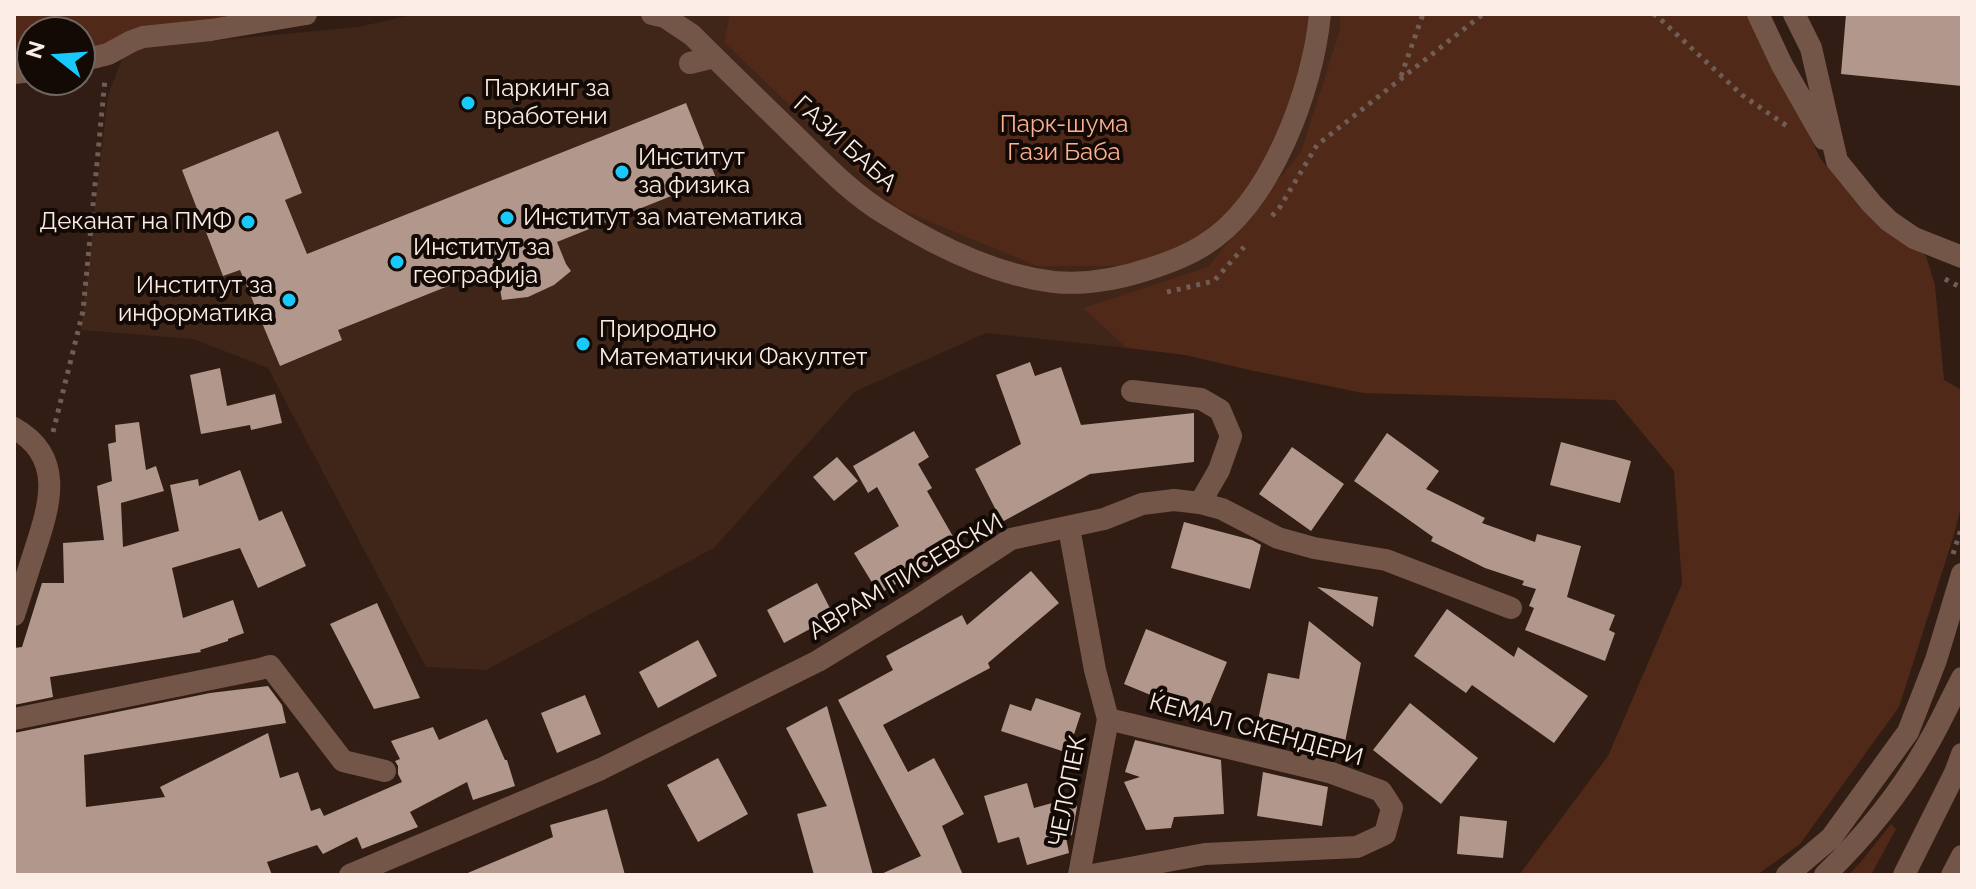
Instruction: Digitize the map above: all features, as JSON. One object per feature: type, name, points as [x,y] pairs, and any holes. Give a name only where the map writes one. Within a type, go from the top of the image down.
[{"type":"street","points":[[96,57],[143,37],[211,30],[306,14]]},
{"type":"street","name":"ГАЗИ БАБА","points":[[661,15],[692,35],[852,192],[886,215],[930,240],[980,262],[1028,277],[1072,283],[1135,274],[1172,261],[1206,245],[1231,223],[1254,197],[1293,123],[1312,61],[1320,14]]},
{"type":"street","points":[[1758,14],[1782,65],[1837,161],[1872,204],[1889,221],[1914,238],[1962,257]]},
{"type":"street","points":[[1794,14],[1811,48],[1837,161]]},
{"type":"street","points":[[690,63],[714,57]]},
{"type":"street","points":[[1132,391],[1201,399],[1220,410],[1231,436],[1219,470],[1200,503]]},
{"type":"street","points":[[14,428],[34,443],[51,484],[50,500],[14,613]]},
{"type":"street","name":"АВРАМ ПИСЕВСКИ","points":[[350,875],[601,769],[818,661],[1011,539],[1104,519],[1142,504],[1174,500],[1222,509],[1278,538],[1314,548],[1386,560],[1511,608]]},
{"type":"street","name":"ЧЕЛОПЕК","points":[[1069,528],[1095,670],[1108,719],[1079,875]]},
{"type":"street","points":[[1787,875],[1831,838],[1908,732],[1936,660],[1957,565]]},
{"type":"street","points":[[14,719],[270,666],[343,761],[385,771]]},
{"type":"street","points":[[1825,875],[1853,848],[1891,801],[1925,750],[1962,678]]},
{"type":"street","name":"ЌЕМАЛ СКЕНДЕРИ","points":[[1092,875],[1205,854],[1357,847],[1385,834],[1392,808],[1381,791],[1329,772],[1108,719]]},
{"type":"street","points":[[1904,875],[1962,754]]},
{"type":"street","points":[[1952,875],[1962,856]]},
{"type":"path","points":[[1401,77],[1423,14]]},
{"type":"path","points":[[1271,218],[1317,145],[1483,14]]},
{"type":"path","points":[[1653,14],[1742,95],[1797,133]]},
{"type":"path","points":[[45,464],[83,311],[108,54]]},
{"type":"path","points":[[1155,294],[1214,281],[1252,239]]},
{"type":"path","points":[[1957,565],[1962,526]]},
{"type":"shaded area","name":"Природно Математички Факултет","points":[[416,14],[1628,14],[1214,281],[1127,348],[986,333],[854,392],[714,548],[486,670],[426,667],[268,368],[193,339],[81,330],[108,95],[126,49],[358,27]]},
{"type":"green space","points":[[14,14],[306,14],[96,58],[96,16],[16,16],[14,73]]},
{"type":"green space","name":"Парк-шума Гази Баба","points":[[730,14],[1318,14],[1268,172],[1207,241],[1138,266],[1037,266],[897,208],[724,42]]},
{"type":"green space","points":[[1340,14],[1751,14],[1820,158],[1860,205],[1926,256],[1935,285],[1944,380],[1962,390],[1962,503],[1953,538],[1899,707],[1800,844],[1757,875],[1519,875],[1608,756],[1682,584],[1674,471],[1615,400],[1363,393],[1185,355],[1127,348],[1083,308],[1208,267],[1301,152],[1340,30]]},
{"type":"green space","points":[[1891,824],[1896,829],[1871,875],[1848,875],[1859,864]]},
{"type":"building","points":[[1846,14],[1962,14],[1962,86],[1841,74]]},
{"type":"building","points":[[686,103],[716,178],[557,242],[571,271],[554,285],[528,297],[502,300],[496,267],[338,330],[342,340],[280,366],[240,270],[223,276],[182,170],[278,131],[302,193],[285,200],[307,254]]},
{"type":"building","points":[[1030,362],[1035,376],[1061,367],[1081,425],[1194,413],[1194,462],[1090,474],[1002,522],[975,469],[1021,444],[996,375]]},
{"type":"building","points":[[220,368],[227,406],[275,394],[282,423],[251,430],[250,425],[201,434],[190,375]]},
{"type":"building","points":[[139,422],[146,470],[156,466],[164,491],[121,503],[123,547],[179,531],[170,485],[198,479],[199,486],[240,470],[259,521],[282,511],[306,566],[258,588],[240,548],[172,568],[183,618],[233,600],[244,633],[201,652],[50,677],[53,697],[14,705],[14,648],[22,647],[42,583],[64,583],[63,543],[104,540],[97,486],[112,481],[108,444],[116,442],[115,425]]},
{"type":"building","points":[[914,431],[929,457],[918,464],[932,488],[927,491],[959,547],[879,594],[854,553],[899,526],[877,487],[868,493],[853,466]]},
{"type":"building","points":[[1387,433],[1439,471],[1426,489],[1485,518],[1482,523],[1535,542],[1537,534],[1581,546],[1567,597],[1615,615],[1609,630],[1615,633],[1605,661],[1525,630],[1534,608],[1529,606],[1536,589],[1431,541],[1433,537],[1354,481]]},
{"type":"building","points":[[1561,442],[1631,461],[1620,503],[1550,485]]},
{"type":"building","points":[[1292,447],[1344,484],[1311,531],[1259,494]]},
{"type":"building","points":[[837,457],[858,481],[834,501],[813,477]]},
{"type":"building","points":[[1184,522],[1261,545],[1250,589],[1171,568]]},
{"type":"building","points":[[1031,571],[1059,603],[988,663],[990,668],[883,725],[908,772],[934,758],[964,814],[942,826],[963,875],[879,875],[921,856],[838,700],[893,670],[886,656],[962,615],[967,625]]},
{"type":"building","points":[[817,583],[834,616],[784,643],[767,610]]},
{"type":"building","points":[[1317,587],[1378,597],[1373,627]]},
{"type":"building","points":[[377,603],[420,698],[374,709],[330,624]]},
{"type":"building","points":[[1447,609],[1514,657],[1518,647],[1588,696],[1554,743],[1472,685],[1466,693],[1414,656]]},
{"type":"building","points":[[1309,621],[1361,663],[1345,742],[1257,725],[1268,673],[1299,679]]},
{"type":"building","points":[[1146,629],[1227,662],[1204,717],[1124,684]]},
{"type":"building","points":[[698,640],[717,676],[658,708],[639,672]]},
{"type":"building","points":[[268,686],[282,705],[286,723],[84,755],[86,807],[165,797],[160,787],[268,733],[280,778],[298,772],[311,811],[320,808],[324,816],[402,782],[395,761],[400,759],[391,741],[433,727],[439,740],[487,719],[507,760],[515,786],[473,800],[467,782],[410,812],[418,827],[362,849],[357,837],[323,854],[317,845],[267,862],[272,875],[14,875],[14,733],[210,693]]},
{"type":"building","points":[[585,695],[601,734],[557,753],[541,713]]},
{"type":"building","points":[[1036,698],[1081,713],[1068,753],[1001,731],[1010,704],[1031,711]]},
{"type":"building","points":[[1410,703],[1478,758],[1441,804],[1373,750]]},
{"type":"building","points":[[827,706],[873,875],[814,875],[797,814],[827,806],[786,728]]},
{"type":"building","points":[[1135,740],[1221,760],[1224,814],[1174,817],[1171,828],[1146,830],[1124,782],[1140,777],[1125,772]]},
{"type":"building","points":[[718,758],[748,814],[698,842],[667,785]]},
{"type":"building","points":[[1263,772],[1328,787],[1322,826],[1257,816]]},
{"type":"building","points":[[1027,783],[1034,808],[1074,797],[1077,807],[1072,835],[1066,837],[1069,853],[1027,865],[1019,837],[998,843],[984,796]]},
{"type":"building","points":[[607,809],[625,875],[463,875],[553,837],[550,825]]},
{"type":"building","points":[[1460,816],[1507,821],[1503,858],[1457,854]]},
{"type":"place","name":"Паркинг за вработени","points":[[468,103]]},
{"type":"place","name":"Институт за физика","points":[[622,172]]},
{"type":"place","name":"Институт за математика","points":[[507,218]]},
{"type":"place","name":"Деканат на ПМФ","points":[[248,222]]},
{"type":"place","name":"Институт за географија","points":[[397,262]]},
{"type":"place","name":"Институт за информатика","points":[[289,300]]},
{"type":"place","name":"Природно Математички Факултет","points":[[583,344]]}]
